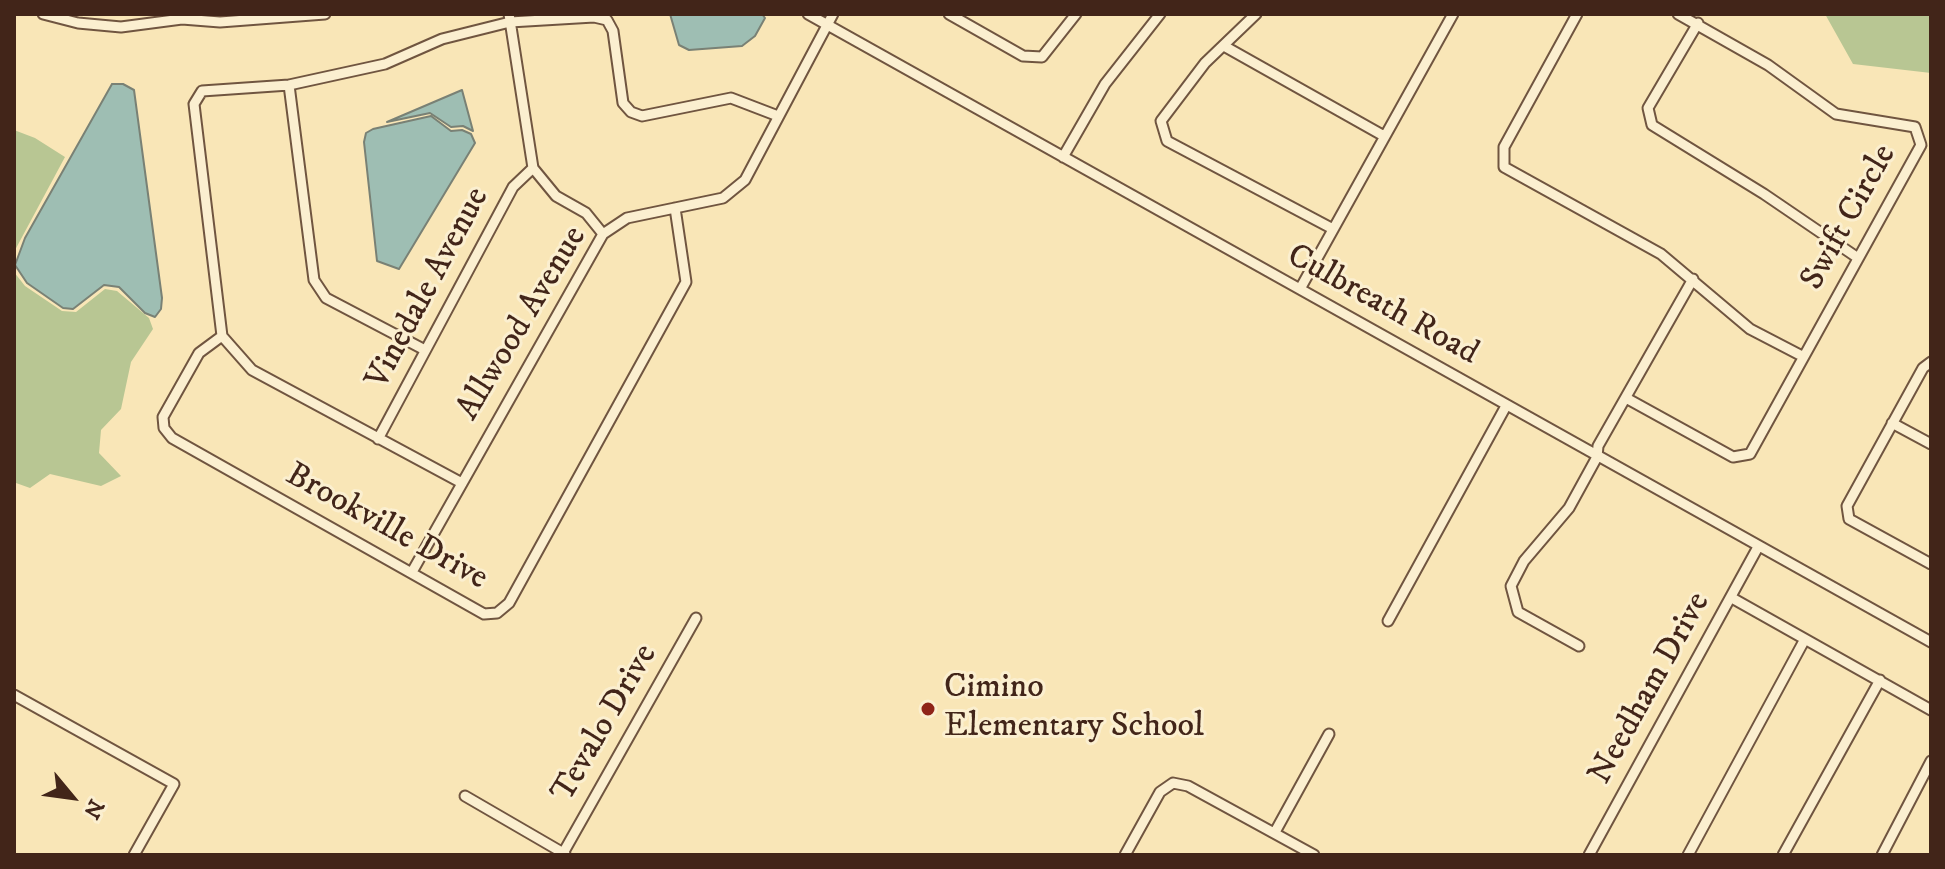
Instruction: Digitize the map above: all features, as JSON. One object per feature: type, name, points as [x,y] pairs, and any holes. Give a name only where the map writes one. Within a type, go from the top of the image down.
[{"type":"street","points":[[43,14],[78,23],[121,27],[182,19],[220,22],[325,14]]},
{"type":"street","name":"Culbreath Road","points":[[808,14],[1931,641]]},
{"type":"street","name":"Allwood Avenue","points":[[412,572],[460,482],[603,234],[627,218],[723,198],[745,180],[833,14]]},
{"type":"street","points":[[949,14],[1023,56],[1042,57],[1076,14]]},
{"type":"street","points":[[1063,157],[1105,84],[1160,14]]},
{"type":"street","points":[[1256,14],[1205,63],[1161,121],[1167,141],[1333,229]]},
{"type":"street","points":[[1300,289],[1453,14]]},
{"type":"street","points":[[1577,14],[1504,147],[1504,167],[1661,254],[1750,329],[1802,356]]},
{"type":"street","name":"Swift Circle","points":[[1626,398],[1733,457],[1750,454],[1921,145],[1915,127],[1836,114],[1768,65],[1678,14]]},
{"type":"street","points":[[460,482],[252,370],[222,336],[194,104],[202,91],[289,85],[385,64],[442,39],[510,18],[594,17],[607,20],[613,31],[623,103],[631,112],[642,116],[731,98],[778,116]]},
{"type":"street","points":[[510,18],[533,168],[556,196],[586,213],[603,234]]},
{"type":"street","points":[[1698,23],[1648,108],[1652,125],[1858,258]]},
{"type":"street","points":[[1224,46],[1384,136]]},
{"type":"street","points":[[289,85],[314,280],[326,298],[425,350]]},
{"type":"street","name":"Vinedale Avenue","points":[[378,439],[513,187],[533,168]]},
{"type":"street","name":"Brookville Drive","points":[[222,336],[199,353],[163,417],[164,428],[172,438],[484,614],[497,613],[509,603],[686,282],[675,208]]},
{"type":"street","points":[[1579,646],[1518,612],[1511,586],[1524,561],[1569,508],[1597,457],[1598,446],[1693,279]]},
{"type":"street","points":[[1931,362],[1923,368],[1847,506],[1849,519],[1931,564]]},
{"type":"street","points":[[1388,621],[1506,406]]},
{"type":"street","points":[[1892,423],[1931,444]]},
{"type":"street","name":"Needham Drive","points":[[1589,855],[1758,547]]},
{"type":"street","points":[[1732,598],[1931,710]]},
{"type":"street","name":"Tevalo Drive","points":[[564,854],[696,618]]},
{"type":"street","points":[[1692,853],[1805,639]]},
{"type":"street","points":[[1783,855],[1880,680]]},
{"type":"street","points":[[14,695],[174,784],[134,855]]},
{"type":"street","points":[[1275,832],[1329,734]]},
{"type":"street","points":[[1882,855],[1931,761]]},
{"type":"street","points":[[1125,855],[1160,792],[1173,783],[1188,786],[1314,855]]},
{"type":"street","points":[[465,796],[564,854]]},
{"type":"green space","points":[[1825,14],[1931,14],[1931,73],[1853,64]]},
{"type":"green space","points":[[14,130],[35,138],[65,157],[14,252]]},
{"type":"green space","points":[[14,272],[25,286],[62,311],[76,312],[105,289],[117,291],[149,318],[153,329],[131,362],[121,409],[101,430],[99,453],[121,476],[101,486],[50,474],[30,488],[16,483],[14,479]]},
{"type":"water","points":[[670,14],[762,14],[765,18],[755,36],[742,46],[689,50],[679,45]]},
{"type":"water","points":[[112,84],[123,84],[134,90],[162,298],[161,309],[155,317],[145,313],[119,287],[104,285],[73,309],[63,308],[27,283],[15,265],[25,238]]},
{"type":"water","points":[[462,90],[473,131],[463,126],[451,127],[430,113],[387,122]]},
{"type":"water","points":[[431,116],[451,131],[462,130],[471,134],[475,143],[399,269],[377,261],[364,142],[366,133],[373,129]]},
{"type":"place","name":"Cimino Elementary School","points":[[928,709]]}]
